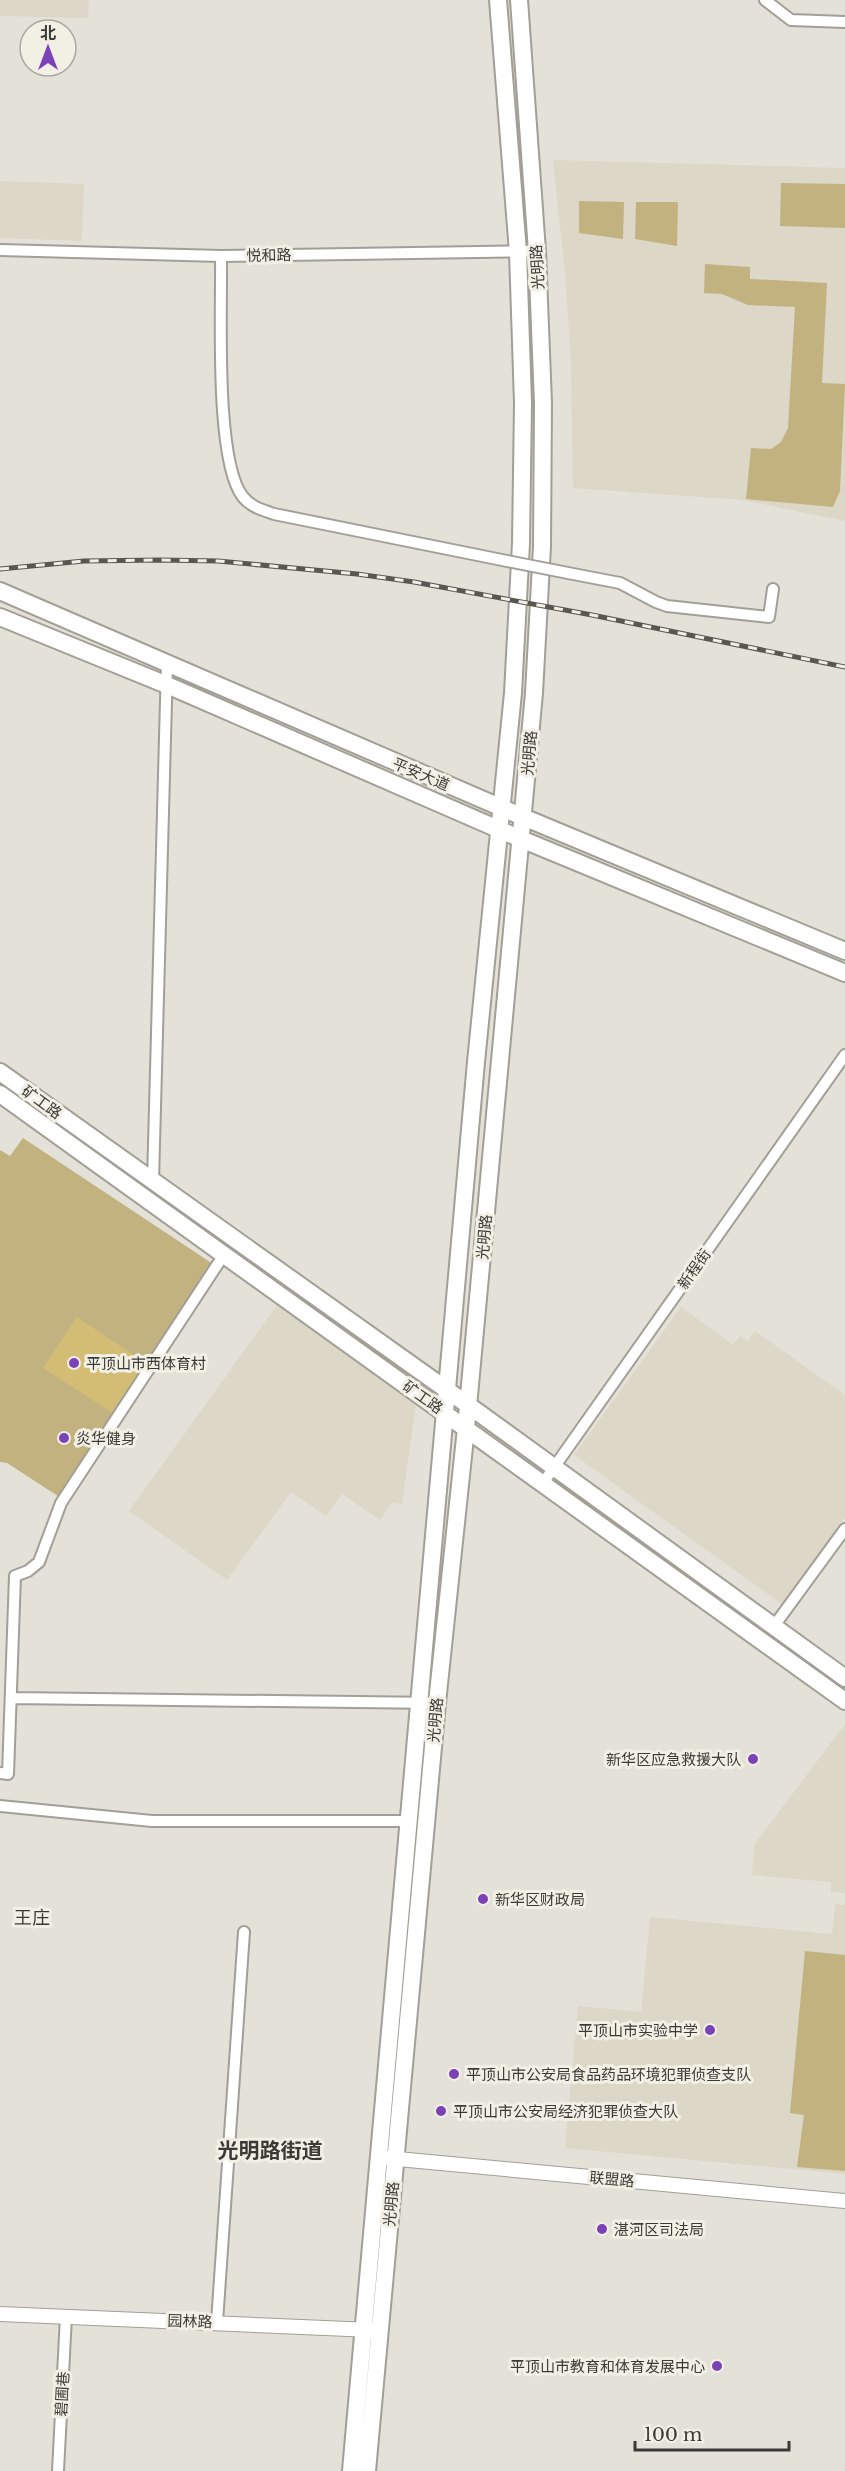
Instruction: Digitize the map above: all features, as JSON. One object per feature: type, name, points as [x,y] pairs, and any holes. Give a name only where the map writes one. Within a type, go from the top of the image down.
[{"type":"main road","name":"光明路","points":[[367,2471],[372,2330],[387,2158],[410,1821],[447,1391],[513,693],[521,543],[523,403],[518,252],[498,0]]},
{"type":"main road","name":"光明路","points":[[387,2158],[466,1428],[534,693],[542,546],[543,403],[537,251],[519,0]]},
{"type":"main road","name":"平安大道","points":[[0,591],[523,818],[845,951]]},
{"type":"main road","name":"平安大道","points":[[0,617],[167,685],[522,839],[845,973]]},
{"type":"main road","name":"矿工路","points":[[0,1072],[468,1405],[845,1678]]},
{"type":"main road","name":"矿工路","points":[[0,1094],[845,1701]]},
{"type":"main road","name":"光明路","points":[[351,2471],[372,2330]]},
{"type":"street","points":[[765,0],[791,20],[845,22]]},
{"type":"street","name":"悦和路","points":[[0,250],[221,256],[537,251]]},
{"type":"street","points":[[221,256],[222,403],[227,449],[241,495],[252,506],[274,514],[626,585],[667,606],[769,617],[773,589]]},
{"type":"street","points":[[153,1181],[167,664]]},
{"type":"street","name":"新程街","points":[[543,1483],[845,1055]]},
{"type":"street","points":[[0,1773],[8,1774],[15,1576],[39,1562],[61,1503],[223,1256]]},
{"type":"street","points":[[774,1626],[845,1529]]},
{"type":"street","points":[[11,1698],[437,1703]]},
{"type":"street","points":[[0,1806],[152,1821],[410,1821]]},
{"type":"street","points":[[217,2322],[244,1932]]},
{"type":"street","name":"联盟路","points":[[387,2158],[845,2201]]},
{"type":"street","name":"园林路","points":[[0,2314],[372,2330]]},
{"type":"street","name":"碧圃巷","points":[[58,2471],[66,2316]]},
{"type":"shaded area","points":[[0,0],[89,0],[88,18],[0,16]]},
{"type":"shaded area","points":[[553,160],[845,168],[845,521],[743,500],[573,488],[571,363],[565,273]]},
{"type":"shaded area","points":[[0,181],[84,184],[82,241],[0,238]]},
{"type":"shaded area","points":[[781,183],[845,184],[845,228],[780,226]]},
{"type":"shaded area","points":[[579,201],[624,202],[623,239],[579,233]]},
{"type":"shaded area","points":[[636,202],[678,202],[677,246],[635,239]]},
{"type":"shaded area","points":[[705,264],[750,267],[750,279],[827,283],[822,383],[845,384],[840,491],[833,507],[746,499],[751,448],[771,449],[781,442],[788,428],[795,307],[748,305],[722,294],[704,293]]},
{"type":"shaded area","name":"平顶山市西体育村","points":[[23,1138],[213,1264],[61,1498],[7,1463],[0,1462],[0,1150],[10,1156]]},
{"type":"shaded area","points":[[277,1305],[416,1403],[402,1504],[392,1503],[380,1520],[342,1494],[326,1516],[291,1492],[227,1580],[129,1511]]},
{"type":"shaded area","points":[[681,1307],[733,1345],[740,1336],[748,1341],[755,1331],[845,1395],[845,1517],[782,1604],[574,1455]]},
{"type":"shaded area","points":[[77,1317],[147,1364],[114,1414],[43,1368]]},
{"type":"shaded area","points":[[845,1724],[845,1893],[831,1892],[831,1882],[752,1875],[754,1845]]},
{"type":"shaded area","name":"平顶山市实验中学","points":[[835,1904],[845,1905],[845,2174],[565,2148],[578,2006],[641,2012],[650,1917],[832,1934]]},
{"type":"shaded area","points":[[805,1951],[845,1955],[845,2171],[797,2167],[804,2115],[790,2113]]},
{"type":"railway","points":[[0,569],[84,561],[160,560],[218,561],[357,574],[414,582],[592,615],[845,667]]},
{"type":"place","name":"平顶山市西体育村","points":[[74,1363]]},
{"type":"place","name":"炎华健身","points":[[64,1438]]},
{"type":"place","name":"新华区应急救援大队","points":[[753,1759]]},
{"type":"place","name":"新华区财政局","points":[[483,1899]]},
{"type":"place","name":"平顶山市实验中学","points":[[710,2030]]},
{"type":"place","name":"平顶山市公安局食品药品环境犯罪侦查支队","points":[[454,2074]]},
{"type":"place","name":"平顶山市公安局经济犯罪侦查大队","points":[[441,2111]]},
{"type":"place","name":"湛河区司法局","points":[[602,2229]]},
{"type":"place","name":"平顶山市教育和体育发展中心","points":[[717,2366]]},
{"type":"district","name":"王庄","points":[[32,1918]]},
{"type":"district","name":"光明路街道","points":[[270,2151]]}]
